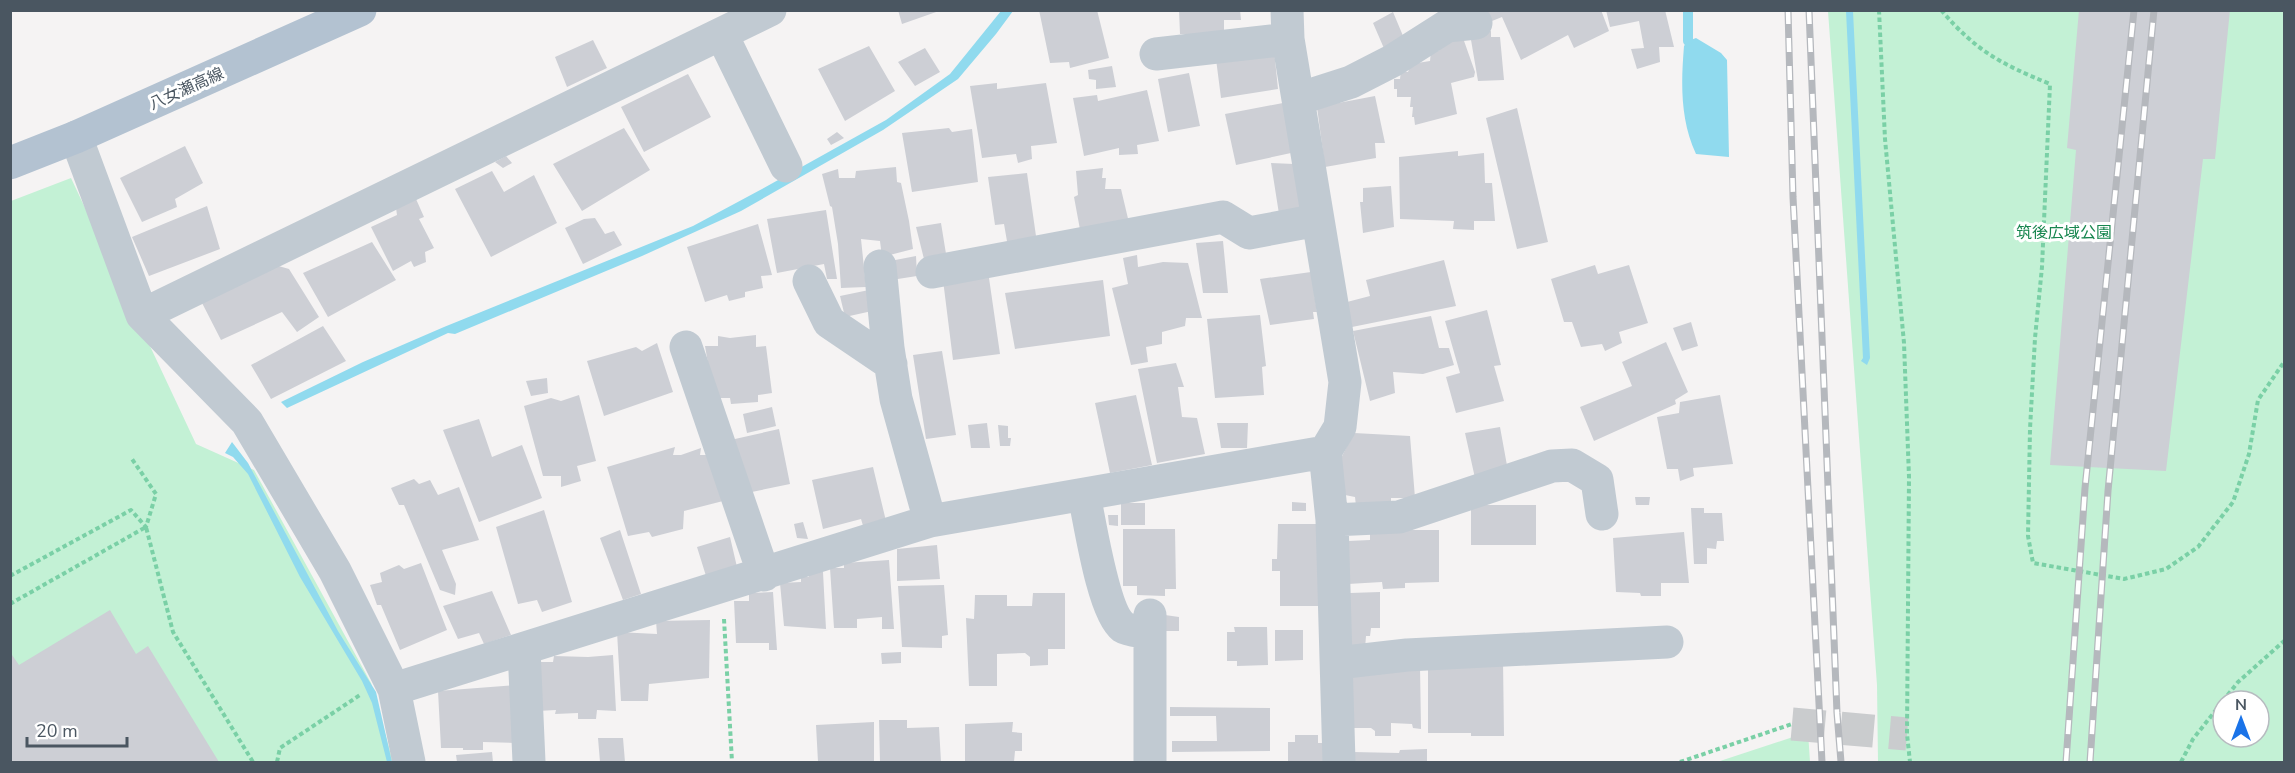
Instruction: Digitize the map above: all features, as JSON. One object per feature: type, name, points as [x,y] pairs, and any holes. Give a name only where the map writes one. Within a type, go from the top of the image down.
[{"type":"main road","name":"八女瀬高線","points":[[10,163],[76,137],[360,10]]},
{"type":"street","points":[[142,315],[770,10]]},
{"type":"street","points":[[1298,99],[1351,82],[1392,61],[1448,26],[1476,23]]},
{"type":"street","points":[[1156,54],[1287,25],[1345,382],[1340,427],[1325,452],[1332,520],[1339,762]]},
{"type":"street","points":[[722,35],[786,166]]},
{"type":"street","points":[[76,137],[142,315],[247,422],[335,571],[394,689],[409,762]]},
{"type":"street","points":[[932,272],[1223,217],[1249,233],[1318,220]]},
{"type":"street","points":[[880,266],[896,399],[930,521]]},
{"type":"street","points":[[809,281],[829,322],[891,364]]},
{"type":"street","points":[[686,347],[764,575]]},
{"type":"street","points":[[394,689],[764,575],[930,521],[1325,452]]},
{"type":"street","points":[[1332,520],[1399,517],[1552,466],[1572,465],[1597,480],[1602,514]]},
{"type":"street","points":[[1084,495],[1100,570],[1113,615],[1124,628],[1150,624],[1150,762]]},
{"type":"street","points":[[1337,663],[1407,655],[1667,642]]},
{"type":"street","points":[[524,649],[530,762]]},
{"type":"path","points":[[1879,10],[1886,139],[1904,343],[1909,477],[1907,734],[1910,762]]},
{"type":"path","points":[[1941,10],[1960,32],[1985,53],[2050,84],[2043,267],[2035,338],[2030,429],[2028,536],[2033,563],[2124,579],[2166,568],[2198,547],[2233,502],[2249,454],[2258,400],[2283,369],[2284,362]]},
{"type":"path","points":[[10,604],[146,527],[156,494],[132,459]]},
{"type":"path","points":[[10,576],[131,510],[146,527],[173,632],[253,762]]},
{"type":"path","points":[[722,588],[732,762]]},
{"type":"path","points":[[2232,689],[2284,641]]},
{"type":"path","points":[[277,762],[280,747],[360,695]]},
{"type":"path","points":[[2181,762],[2193,739],[2211,716]]},
{"type":"path","points":[[1680,762],[1792,724]]},
{"type":"green space","name":"筑後広域公園","points":[[1828,11],[2284,11],[2284,762],[1878,762],[1877,685]]},
{"type":"green space","points":[[71,178],[196,444],[254,470],[371,683],[393,762],[11,762],[11,201]]},
{"type":"green space","points":[[1808,732],[1810,762],[1717,762]]},
{"type":"water","points":[[1001,11],[1013,11],[958,79],[883,130],[741,211],[642,256],[455,334],[448,333],[287,408],[281,402],[363,362],[444,327],[693,226],[762,189],[886,120],[950,74]]},
{"type":"water","points":[[1846,11],[1853,11],[1870,358],[1867,365],[1861,361],[1863,358]]},
{"type":"water","points":[[1696,38],[1721,53],[1727,60],[1729,157],[1696,154],[1687,128],[1682,87],[1684,46],[1688,41]]},
{"type":"water","points":[[232,442],[248,463],[338,631],[376,692],[392,762],[387,762],[372,703],[362,681],[300,577],[248,474],[233,457],[225,453]]},
{"type":"building","points":[[898,10],[939,10],[939,11],[902,24]]},
{"type":"building","points":[[1039,10],[1097,10],[1109,58],[1070,68],[1069,62],[1050,63]]},
{"type":"building","points":[[1179,10],[1240,10],[1241,20],[1224,20],[1224,34],[1180,34]]},
{"type":"building","points":[[1486,10],[1601,10],[1609,31],[1574,48],[1568,35],[1521,60],[1502,17],[1492,21]]},
{"type":"building","points":[[1606,10],[1665,10],[1674,47],[1659,47],[1660,62],[1637,69],[1631,49],[1644,48],[1639,21],[1610,27]]},
{"type":"building","points":[[2079,10],[2230,10],[2215,159],[2203,159],[2166,471],[2050,465],[2076,150],[2067,148]]},
{"type":"building","points":[[1393,12],[1406,43],[1386,53],[1373,23]]},
{"type":"building","points":[[1491,31],[1491,37],[1500,37],[1504,80],[1478,81],[1470,34]]},
{"type":"building","points":[[1463,38],[1475,72],[1474,77],[1451,83],[1457,114],[1415,125],[1414,117],[1412,117],[1413,107],[1410,107],[1411,97],[1397,97],[1394,79],[1400,79],[1401,71],[1408,72],[1411,64],[1430,61],[1431,51],[1439,51],[1440,44]]},
{"type":"building","points":[[593,40],[607,68],[567,87],[555,57]]},
{"type":"building","points":[[869,46],[895,91],[845,121],[818,69]]},
{"type":"building","points":[[925,48],[940,72],[915,86],[898,62]]},
{"type":"building","points":[[1274,50],[1278,89],[1221,98],[1216,59]]},
{"type":"building","points":[[1112,66],[1116,87],[1096,89],[1096,80],[1089,79],[1088,70]]},
{"type":"building","points":[[1189,73],[1200,126],[1168,132],[1158,79]]},
{"type":"building","points":[[688,74],[711,117],[644,152],[621,107]]},
{"type":"building","points":[[997,83],[997,89],[1046,83],[1057,143],[1031,146],[1032,159],[1018,163],[1016,154],[982,158],[970,86]]},
{"type":"building","points":[[1147,90],[1159,141],[1137,145],[1138,154],[1119,155],[1119,148],[1084,156],[1073,98],[1097,95],[1098,101]]},
{"type":"building","points":[[1375,96],[1385,143],[1375,143],[1376,158],[1325,167],[1317,107]]},
{"type":"building","points":[[1283,103],[1291,153],[1236,165],[1225,114]]},
{"type":"building","points":[[1517,108],[1548,242],[1517,249],[1486,118]]},
{"type":"building","points":[[624,128],[650,170],[582,211],[553,164]]},
{"type":"building","points":[[949,128],[952,132],[972,129],[978,182],[912,192],[902,133]]},
{"type":"building","points":[[837,132],[844,138],[831,145],[827,139]]},
{"type":"building","points":[[185,146],[203,183],[175,199],[177,207],[142,222],[120,178]]},
{"type":"building","points":[[1458,151],[1458,156],[1484,153],[1485,183],[1492,183],[1495,221],[1474,221],[1474,230],[1453,229],[1454,221],[1400,219],[1399,157]]},
{"type":"building","points":[[506,156],[512,163],[503,168],[495,162]]},
{"type":"building","points":[[1271,163],[1294,164],[1301,212],[1279,214]]},
{"type":"building","points":[[896,167],[897,182],[901,183],[913,249],[882,257],[880,241],[861,239],[866,287],[841,288],[838,244],[832,207],[822,174],[838,169],[839,178],[855,178],[856,171]]},
{"type":"building","points":[[1103,168],[1102,178],[1106,178],[1105,189],[1121,189],[1130,227],[1081,235],[1074,197],[1078,195],[1076,171]]},
{"type":"building","points":[[492,171],[504,192],[534,175],[557,223],[491,257],[455,189]]},
{"type":"building","points":[[1027,173],[1037,243],[1008,247],[1004,224],[995,225],[988,177]]},
{"type":"building","points":[[1391,186],[1394,227],[1363,233],[1360,202],[1363,202],[1363,188]]},
{"type":"building","points":[[416,199],[424,217],[419,219],[434,248],[425,252],[426,262],[414,267],[411,261],[393,271],[371,227],[397,215],[396,208]]},
{"type":"building","points":[[207,206],[220,249],[149,276],[132,237]]},
{"type":"building","points":[[826,210],[837,279],[827,279],[824,264],[777,273],[767,219]]},
{"type":"building","points":[[595,218],[605,234],[614,231],[622,245],[583,264],[565,228],[584,219]]},
{"type":"building","points":[[941,223],[947,260],[925,263],[916,227]]},
{"type":"building","points":[[758,224],[772,275],[761,276],[763,288],[745,292],[745,297],[729,301],[727,295],[705,302],[687,247]]},
{"type":"building","points":[[1223,241],[1228,293],[1203,293],[1196,243]]},
{"type":"building","points":[[372,242],[396,280],[328,317],[303,273]]},
{"type":"building","points":[[1137,255],[1138,267],[1163,262],[1188,263],[1202,318],[1186,318],[1185,326],[1162,332],[1162,344],[1146,347],[1148,362],[1131,365],[1112,288],[1128,284],[1123,258]]},
{"type":"building","points":[[916,256],[917,276],[885,281],[885,262]]},
{"type":"building","points":[[1444,260],[1456,306],[1352,327],[1347,302],[1370,296],[1366,280]]},
{"type":"building","points":[[268,263],[289,269],[319,317],[297,332],[282,312],[221,340],[200,299]]},
{"type":"building","points":[[1595,265],[1598,274],[1629,265],[1648,323],[1619,332],[1622,343],[1605,351],[1602,344],[1581,347],[1572,322],[1564,322],[1551,279]]},
{"type":"building","points":[[1311,272],[1317,312],[1313,312],[1314,319],[1270,325],[1260,279]]},
{"type":"building","points":[[989,278],[1000,354],[953,360],[943,280]]},
{"type":"building","points":[[1103,280],[1110,336],[1015,349],[1005,293]]},
{"type":"building","points":[[869,290],[872,311],[845,317],[840,296]]},
{"type":"building","points":[[1487,310],[1501,365],[1494,366],[1504,401],[1456,413],[1446,377],[1460,373],[1445,321]]},
{"type":"building","points":[[1260,315],[1266,366],[1262,367],[1264,395],[1215,398],[1207,319]]},
{"type":"building","points":[[1431,316],[1439,348],[1449,348],[1454,365],[1423,374],[1393,372],[1395,393],[1370,401],[1353,331]]},
{"type":"building","points":[[1691,322],[1698,346],[1682,351],[1673,328]]},
{"type":"building","points":[[323,326],[346,361],[271,399],[251,365]]},
{"type":"building","points":[[756,335],[756,347],[766,346],[772,393],[758,395],[758,402],[731,404],[730,398],[714,398],[705,346],[718,346],[718,336],[730,338]]},
{"type":"building","points":[[1666,342],[1688,392],[1675,400],[1676,404],[1594,441],[1580,407],[1632,386],[1622,362]]},
{"type":"building","points":[[657,343],[673,392],[604,416],[587,361],[636,347],[642,351]]},
{"type":"building","points":[[942,351],[956,435],[926,439],[913,355]]},
{"type":"building","points":[[1176,363],[1184,387],[1178,387],[1182,417],[1197,418],[1205,454],[1157,463],[1138,369]]},
{"type":"building","points":[[547,378],[548,393],[531,396],[526,381]]},
{"type":"building","points":[[579,395],[596,461],[577,466],[581,481],[561,487],[561,476],[543,476],[524,406],[551,398],[561,401]]},
{"type":"building","points":[[1136,395],[1152,465],[1110,473],[1095,403]]},
{"type":"building","points":[[1720,395],[1733,464],[1693,468],[1694,476],[1680,481],[1678,469],[1667,469],[1657,417],[1679,413],[1680,402]]},
{"type":"building","points":[[772,407],[776,426],[747,433],[743,414]]},
{"type":"building","points":[[479,419],[492,457],[522,445],[542,498],[479,522],[443,430]]},
{"type":"building","points":[[987,423],[990,448],[971,448],[968,425]]},
{"type":"building","points":[[1217,423],[1248,423],[1247,448],[1221,448]]},
{"type":"building","points":[[998,425],[1008,426],[1010,446],[1000,446]]},
{"type":"building","points":[[1500,427],[1508,471],[1475,478],[1465,433]]},
{"type":"building","points":[[779,429],[790,484],[742,494],[726,441]]},
{"type":"building","points":[[1354,433],[1410,436],[1415,498],[1391,498],[1391,507],[1356,506],[1355,497],[1345,495],[1341,458]]},
{"type":"building","points":[[675,447],[673,455],[681,455],[701,448],[700,455],[711,455],[727,500],[684,511],[683,529],[652,537],[649,532],[628,536],[607,467]]},
{"type":"building","points":[[873,467],[886,521],[864,529],[861,519],[823,529],[812,480]]},
{"type":"building","points":[[414,479],[419,484],[430,480],[438,495],[459,487],[479,540],[442,550],[456,584],[455,595],[440,590],[404,505],[399,505],[391,488]]},
{"type":"building","points":[[1635,497],[1650,497],[1649,505],[1636,505]]},
{"type":"building","points":[[1292,502],[1306,503],[1306,511],[1292,511]]},
{"type":"building","points":[[1121,503],[1145,503],[1145,525],[1121,525]]},
{"type":"building","points":[[1471,505],[1536,505],[1536,545],[1471,545]]},
{"type":"building","points":[[1691,508],[1704,508],[1704,513],[1722,513],[1724,541],[1717,541],[1716,549],[1707,548],[1707,564],[1694,564]]},
{"type":"building","points":[[544,510],[572,602],[542,612],[537,600],[518,604],[496,527]]},
{"type":"building","points":[[1108,515],[1118,515],[1118,526],[1109,525]]},
{"type":"building","points":[[803,522],[808,539],[797,538],[794,524]]},
{"type":"building","points":[[1278,524],[1318,524],[1322,606],[1280,606],[1280,571],[1272,571],[1272,559],[1277,559]]},
{"type":"building","points":[[1123,529],[1175,529],[1176,589],[1165,589],[1165,596],[1137,595],[1137,586],[1123,586]]},
{"type":"building","points":[[620,530],[641,594],[623,600],[600,538]]},
{"type":"building","points":[[1370,530],[1439,530],[1439,582],[1405,583],[1405,588],[1383,589],[1382,582],[1348,584],[1348,541],[1370,540]]},
{"type":"building","points":[[1684,532],[1689,583],[1661,583],[1661,596],[1616,592],[1613,538]]},
{"type":"building","points":[[730,537],[737,567],[706,576],[697,547]]},
{"type":"building","points":[[937,545],[940,579],[897,581],[897,549]]},
{"type":"building","points":[[889,560],[894,629],[882,629],[882,617],[857,619],[857,628],[834,628],[830,568],[844,568],[844,563]]},
{"type":"building","points":[[421,563],[447,630],[400,650],[381,605],[377,605],[370,585],[382,582],[380,573],[399,565],[404,569]]},
{"type":"building","points":[[808,572],[823,572],[826,629],[784,626],[780,583],[801,582],[801,577],[809,577]]},
{"type":"building","points":[[944,585],[948,635],[942,636],[942,648],[902,647],[898,586]]},
{"type":"building","points":[[492,591],[511,635],[484,644],[479,633],[458,639],[443,606]]},
{"type":"building","points":[[773,592],[777,650],[769,650],[769,643],[736,643],[734,601],[749,601],[749,593]]},
{"type":"building","points":[[1380,592],[1380,628],[1371,628],[1370,636],[1366,636],[1365,649],[1349,648],[1350,593]]},
{"type":"building","points":[[1033,593],[1065,593],[1065,649],[1048,649],[1048,665],[1030,666],[1030,657],[1025,653],[997,654],[997,686],[969,686],[966,618],[974,619],[975,595],[1007,595],[1007,606],[1032,606]]},
{"type":"building","points":[[110,610],[136,654],[148,646],[219,762],[10,762],[10,652],[19,665]]},
{"type":"building","points":[[1165,615],[1179,617],[1179,631],[1165,631]]},
{"type":"building","points":[[710,620],[709,678],[649,684],[648,701],[621,701],[617,632],[657,634],[656,621]]},
{"type":"building","points":[[1234,627],[1267,627],[1268,665],[1237,666],[1237,661],[1227,661],[1227,632],[1235,632]]},
{"type":"building","points":[[1275,630],[1303,630],[1303,660],[1275,661]]},
{"type":"building","points":[[901,652],[901,663],[882,664],[881,653]]},
{"type":"building","points":[[613,655],[616,711],[597,710],[596,719],[578,719],[578,713],[555,714],[556,710],[537,711],[534,662],[553,662],[554,656]]},
{"type":"building","points":[[1503,660],[1504,736],[1428,733],[1428,665]]},
{"type":"building","points":[[1420,667],[1421,729],[1413,728],[1412,724],[1391,723],[1391,736],[1375,736],[1375,731],[1371,728],[1350,728],[1350,671]]},
{"type":"building","points":[[516,685],[518,743],[483,742],[483,750],[441,748],[438,691]]},
{"type":"building","points":[[1170,707],[1270,708],[1270,751],[1172,752],[1172,741],[1217,741],[1216,716],[1170,716]]},
{"type":"building","points":[[879,720],[907,720],[907,728],[939,727],[941,762],[880,762]]},
{"type":"building","points":[[874,722],[874,762],[818,762],[816,725]]},
{"type":"building","points":[[1013,722],[1012,732],[1022,733],[1022,751],[1015,751],[1014,762],[965,762],[965,724]]},
{"type":"building","points":[[1295,735],[1318,735],[1318,743],[1325,743],[1325,762],[1288,762],[1288,742],[1295,742]]},
{"type":"building","points":[[598,738],[623,738],[625,762],[600,762]]},
{"type":"building","points":[[1427,749],[1427,762],[1353,762],[1353,752],[1399,753],[1400,750]]},
{"type":"building","points":[[492,752],[493,762],[457,762],[456,755]]},
{"type":"waterway","points":[[1688,10],[1688,41]]},
{"type":"tunnel","points":[[1792,724],[1907,734]]},
{"type":"railway","points":[[1788,10],[1793,197],[1822,762]]},
{"type":"railway","points":[[1809,10],[1837,713],[1841,762]]},
{"type":"railway","points":[[2066,762],[2085,488],[2134,10]]},
{"type":"railway","points":[[2090,762],[2108,491],[2154,10]]}]
